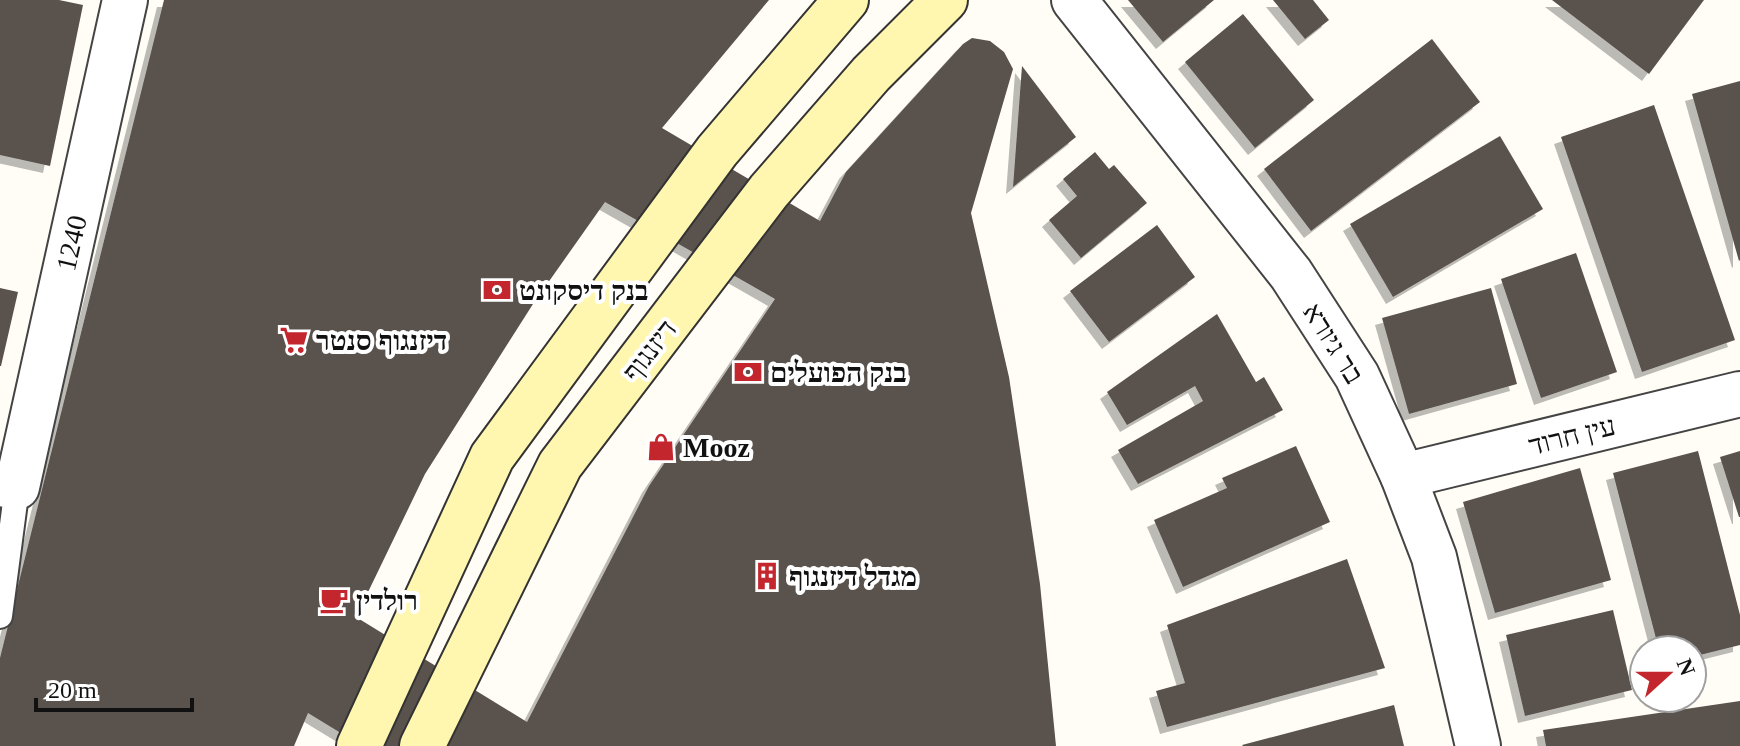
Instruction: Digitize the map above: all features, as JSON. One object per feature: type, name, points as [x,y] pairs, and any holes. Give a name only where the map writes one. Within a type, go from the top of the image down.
[{"type":"street","name":"1240","points":[[8,486],[125,0]]},
{"type":"street","points":[[359,746],[492,457],[717,151],[846,0]]},
{"type":"street","name":"דיזנגוף","points":[[422,746],[560,465],[769,191],[871,74],[945,0]]},
{"type":"street","name":"בר גיורא","points":[[1074,0],[1291,274],[1357,376],[1403,476],[1434,557],[1478,746]]},
{"type":"street","name":"עין חרוד","points":[[1403,476],[1740,394]]},
{"type":"lane","points":[[0,616],[8,486]]},
{"type":"building","points":[[0,0],[59,0],[83,5],[50,166],[0,155]]},
{"type":"building","name":"דיזנגוף סנטר","points":[[164,0],[769,0],[662,128],[820,221],[846,172],[963,44],[972,38],[990,41],[1004,52],[1013,69],[971,213],[1009,377],[1040,584],[1056,746],[362,746],[308,713],[294,746],[0,746],[0,658]],"holes":[[[605,202],[775,299],[649,486],[527,722],[356,617],[425,474],[533,304]]]},
{"type":"building","points":[[1128,0],[1214,0],[1163,42]]},
{"type":"building","points":[[1273,0],[1313,0],[1329,20],[1305,39]]},
{"type":"building","points":[[1552,0],[1704,0],[1649,74]]},
{"type":"building","points":[[1243,14],[1314,100],[1255,148],[1185,62]]},
{"type":"building","points":[[1432,39],[1480,102],[1311,231],[1264,169]]},
{"type":"building","points":[[1022,66],[1076,137],[1013,187]]},
{"type":"building","points":[[1740,81],[1740,260],[1739,261],[1692,94]]},
{"type":"building","points":[[1654,105],[1735,340],[1642,372],[1561,137]]},
{"type":"building","points":[[1500,136],[1543,209],[1393,297],[1350,224]]},
{"type":"building","points":[[1095,152],[1109,169],[1114,165],[1147,203],[1081,258],[1049,220],[1077,196],[1063,179]]},
{"type":"building","points":[[1157,225],[1195,277],[1109,342],[1070,291]]},
{"type":"building","points":[[1576,253],[1617,372],[1541,398],[1501,279]]},
{"type":"building","points":[[0,288],[18,292],[1,366],[0,366]]},
{"type":"building","points":[[1491,288],[1517,384],[1409,414],[1382,318]]},
{"type":"building","points":[[1217,314],[1256,382],[1264,377],[1283,410],[1138,484],[1118,450],[1203,401],[1195,386],[1127,425],[1107,392]]},
{"type":"building","points":[[1296,446],[1330,522],[1183,587],[1154,520],[1227,488],[1222,478]]},
{"type":"building","points":[[1698,451],[1740,615],[1740,645],[1708,653],[1708,634],[1655,634],[1613,473]]},
{"type":"building","points":[[1740,451],[1740,517],[1739,517],[1720,457]]},
{"type":"building","points":[[1580,468],[1611,580],[1495,613],[1463,502]]},
{"type":"building","points":[[1347,559],[1385,668],[1167,727],[1156,691],[1185,683],[1167,625]]},
{"type":"building","points":[[1613,610],[1628,673],[1628,691],[1525,716],[1506,635]]},
{"type":"building","points":[[1740,701],[1740,746],[1546,746],[1543,730],[1652,714],[1708,714],[1708,706]]},
{"type":"building","points":[[1394,705],[1404,746],[1242,745]]},
{"type":"place","name":"בנק דיסקונט","points":[[497,290]]},
{"type":"place","name":"דיזנגוף סנטר","points":[[294,340]]},
{"type":"place","name":"בנק הפועלים","points":[[748,372]]},
{"type":"place","name":"Mooz","points":[[661,447]]},
{"type":"place","name":"מגדל דיזנגוף","points":[[767,576]]},
{"type":"place","name":"רולדין","points":[[334,600]]}]
